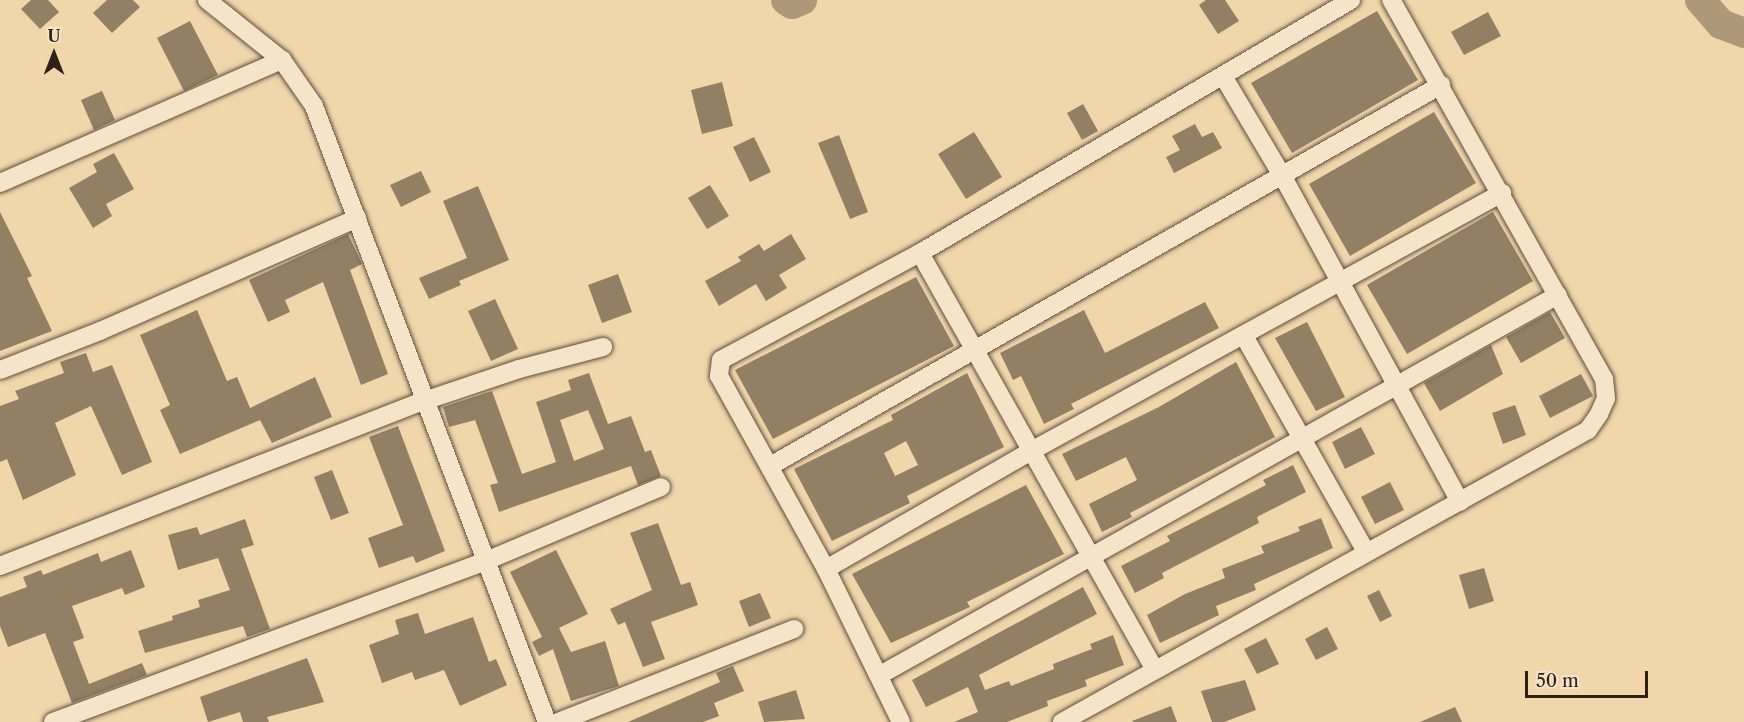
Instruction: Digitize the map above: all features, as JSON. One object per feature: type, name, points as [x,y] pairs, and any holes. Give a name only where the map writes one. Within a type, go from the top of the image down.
[{"type":"street","points":[[207,0],[282,60],[314,106],[548,722]]},
{"type":"street","points":[[901,722],[880,675],[826,569],[719,376],[721,360],[920,253],[1351,0]]},
{"type":"street","points":[[1062,722],[1089,716],[1154,669],[1588,430],[1599,414],[1606,398],[1604,379],[1441,85],[1391,0]]},
{"type":"street","points":[[0,183],[282,60]]},
{"type":"street","points":[[1223,76],[1283,177],[1460,502]]},
{"type":"street","points":[[770,466],[1283,177],[1441,85]]},
{"type":"street","points":[[826,569],[1033,450],[1502,194]]},
{"type":"street","points":[[0,370],[100,332],[357,218]]},
{"type":"street","points":[[920,253],[1033,450],[1154,669]]},
{"type":"street","points":[[880,675],[1557,295]]},
{"type":"street","points":[[1244,336],[1365,552]]},
{"type":"street","points":[[0,566],[424,400],[603,347]]},
{"type":"street","points":[[53,722],[486,561],[661,487]]},
{"type":"street","points":[[558,722],[794,629]]},
{"type":"building","points":[[31,0],[48,0],[59,12],[40,29],[21,9]]},
{"type":"building","points":[[107,0],[133,0],[140,7],[112,33],[93,13]]},
{"type":"building","points":[[1206,0],[1225,0],[1239,21],[1218,34],[1199,5]]},
{"type":"building","points":[[1377,11],[1418,80],[1292,153],[1251,83]]},
{"type":"building","points":[[1488,12],[1501,36],[1464,55],[1451,32]]},
{"type":"building","points":[[190,21],[218,75],[184,91],[157,38]]},
{"type":"building","points":[[722,82],[733,126],[702,134],[691,90]]},
{"type":"building","points":[[102,91],[115,120],[94,130],[81,100]]},
{"type":"building","points":[[1083,104],[1098,131],[1082,140],[1067,113]]},
{"type":"building","points":[[1434,112],[1476,183],[1350,256],[1309,184]]},
{"type":"building","points":[[1195,124],[1202,137],[1213,132],[1222,148],[1174,173],[1166,157],[1180,150],[1172,136]]},
{"type":"building","points":[[974,132],[1002,177],[966,199],[938,154]]},
{"type":"building","points":[[839,135],[868,212],[850,219],[818,143]]},
{"type":"building","points":[[754,137],[771,172],[750,182],[733,147]]},
{"type":"building","points":[[114,153],[134,189],[106,204],[112,216],[93,228],[69,188],[97,172],[93,164]]},
{"type":"building","points":[[421,171],[431,192],[401,207],[390,185]]},
{"type":"building","points":[[710,185],[729,216],[707,229],[688,198]]},
{"type":"building","points":[[478,186],[509,260],[459,281],[461,285],[429,299],[419,278],[467,258],[443,201]]},
{"type":"building","points":[[0,212],[32,276],[27,278],[52,331],[0,351]]},
{"type":"building","points":[[1493,212],[1533,281],[1407,354],[1367,285]]},
{"type":"building","points":[[348,234],[362,264],[350,270],[388,374],[361,385],[323,282],[285,300],[290,312],[268,322],[249,280]]},
{"type":"building","points":[[791,234],[806,259],[779,275],[787,288],[766,301],[756,284],[719,306],[705,281],[741,261],[738,257],[759,244],[764,251]]},
{"type":"building","points":[[618,274],[632,312],[602,323],[588,285]]},
{"type":"building","points":[[916,277],[954,346],[773,439],[735,370]]},
{"type":"building","points":[[495,299],[518,349],[491,361],[468,311]]},
{"type":"building","points":[[1205,302],[1219,328],[1071,404],[1074,409],[1044,424],[1021,376],[1013,380],[1000,353],[1084,310],[1105,353]]},
{"type":"building","points":[[197,310],[227,381],[237,377],[250,408],[315,377],[332,417],[272,443],[260,420],[180,454],[160,410],[170,405],[140,335]]},
{"type":"building","points":[[1550,312],[1565,338],[1521,363],[1506,337]]},
{"type":"building","points":[[1307,322],[1345,397],[1316,411],[1275,338]]},
{"type":"building","points":[[1491,345],[1503,374],[1440,411],[1424,383]]},
{"type":"building","points":[[86,353],[93,372],[112,365],[152,462],[122,475],[91,406],[55,423],[76,475],[23,500],[7,459],[0,462],[0,406],[19,399],[15,391],[64,373],[60,362]]},
{"type":"building","points":[[1236,362],[1275,437],[1130,513],[1132,517],[1102,532],[1089,504],[1137,480],[1126,457],[1076,481],[1062,454],[1159,407]]},
{"type":"building","points":[[589,373],[608,424],[631,416],[645,452],[651,450],[661,476],[638,485],[631,466],[499,512],[490,485],[498,483],[475,420],[449,427],[443,407],[492,391],[522,474],[556,462],[536,402],[571,390],[568,380]],"holes":[[[588,410],[604,449],[574,461],[560,420]]]},
{"type":"building","points":[[967,373],[1004,447],[907,496],[910,503],[832,541],[794,469],[893,420],[891,415]],"holes":[[[906,441],[918,465],[895,476],[884,453]]]},
{"type":"building","points":[[1581,374],[1593,396],[1550,418],[1539,396]]},
{"type":"building","points":[[1515,405],[1526,435],[1503,444],[1492,413]]},
{"type":"building","points":[[398,426],[445,551],[416,563],[413,556],[379,568],[368,538],[403,525],[369,437]]},
{"type":"building","points":[[1361,427],[1375,454],[1345,469],[1332,442]]},
{"type":"building","points":[[1293,465],[1306,492],[1257,517],[1259,523],[1162,573],[1164,578],[1135,593],[1121,566],[1170,541],[1167,536],[1266,485],[1263,480]]},
{"type":"building","points":[[332,470],[349,513],[331,520],[314,477]]},
{"type":"building","points":[[1390,482],[1404,510],[1375,524],[1361,497]]},
{"type":"building","points":[[1026,485],[1064,554],[967,602],[970,607],[891,643],[852,574]]},
{"type":"building","points":[[1321,518],[1333,548],[1254,584],[1256,590],[1216,606],[1219,615],[1160,643],[1147,615],[1185,594],[1225,578],[1222,569],[1264,553],[1261,546],[1300,531],[1298,527]]},
{"type":"building","points":[[245,519],[254,545],[241,549],[270,629],[247,637],[243,626],[145,653],[138,631],[173,620],[172,616],[200,607],[198,600],[230,590],[218,558],[178,570],[168,535],[197,527],[200,535]]},
{"type":"building","points":[[658,523],[681,585],[690,582],[698,605],[651,622],[665,659],[643,667],[625,622],[618,625],[610,609],[652,590],[630,533]]},
{"type":"building","points":[[131,550],[145,587],[125,595],[122,588],[72,606],[84,638],[73,642],[89,684],[142,663],[147,675],[72,703],[45,633],[8,647],[0,626],[0,597],[27,587],[23,577],[41,570],[43,575],[98,553],[101,562]]},
{"type":"building","points":[[556,550],[588,614],[559,628],[571,652],[605,641],[619,686],[571,701],[553,649],[539,656],[532,642],[542,637],[510,572]]},
{"type":"building","points":[[1484,568],[1494,601],[1469,609],[1459,575]]},
{"type":"building","points":[[1083,587],[1097,614],[979,675],[985,690],[1009,681],[1011,686],[1054,669],[1053,664],[1092,649],[1090,644],[1113,635],[1124,665],[1085,680],[1087,686],[1047,701],[1048,706],[1007,722],[954,722],[978,712],[968,687],[926,707],[912,680]]},
{"type":"building","points":[[1379,590],[1392,616],[1380,622],[1367,596]]},
{"type":"building","points":[[760,593],[771,618],[749,627],[739,601]]},
{"type":"building","points":[[418,613],[425,634],[473,617],[489,662],[496,659],[507,685],[460,706],[444,670],[415,680],[412,672],[382,683],[369,645],[399,634],[395,620]]},
{"type":"building","points":[[1327,627],[1338,649],[1316,660],[1305,639]]},
{"type":"building","points":[[1266,638],[1279,664],[1257,674],[1244,649]]},
{"type":"building","points":[[307,658],[324,702],[267,717],[269,722],[243,722],[240,712],[208,722],[200,697]]},
{"type":"building","points":[[733,666],[744,691],[714,703],[719,716],[703,722],[628,722],[720,682],[716,673]]},
{"type":"building","points":[[1245,680],[1256,710],[1224,722],[1212,722],[1201,691]]},
{"type":"building","points":[[796,690],[805,719],[764,722],[758,702]]},
{"type":"building","points":[[1171,706],[1177,722],[1132,721]]},
{"type":"building","points":[[1455,707],[1462,722],[1420,722]]},
{"type":"waterway","points":[[786,0],[792,4],[802,0]]},
{"type":"waterway","points":[[1700,0],[1721,24],[1744,33]]}]
